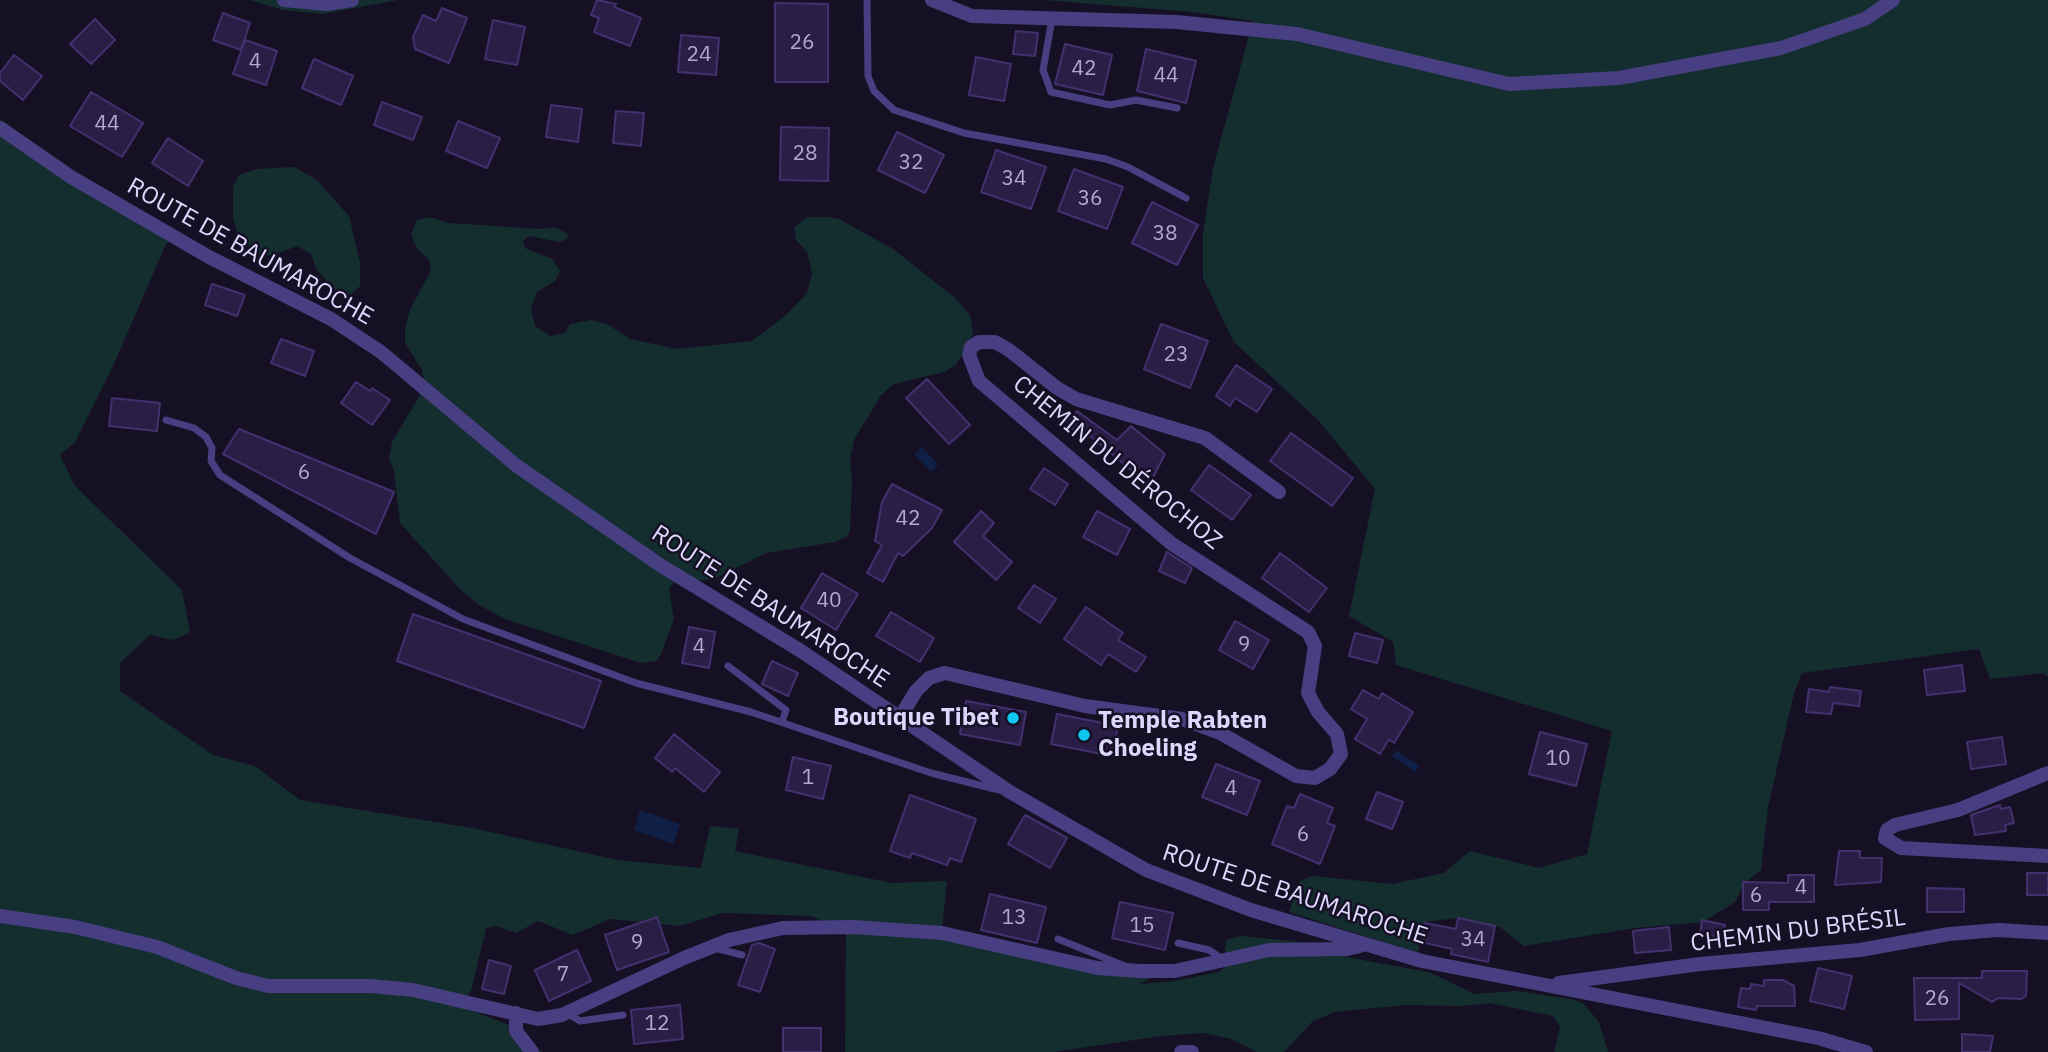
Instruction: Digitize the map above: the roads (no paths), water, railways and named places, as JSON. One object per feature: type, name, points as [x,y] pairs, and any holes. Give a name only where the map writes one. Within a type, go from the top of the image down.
[{"type":"street","points":[[284,0],[326,4],[352,0]]},
{"type":"street","points":[[932,0],[972,16],[1176,22],[1297,34],[1509,83],[1619,78],[1781,48],[1865,19],[1893,0]]},
{"type":"street","name":"ROUTE DE BAUMAROCHE","points":[[0,128],[71,177],[341,325],[381,352],[517,466],[660,565],[801,651],[1010,792],[1146,870],[1251,910],[1422,961],[1818,1038],[1866,1052]]},
{"type":"street","name":"CHEMIN DU DÉROCHOZ","points":[[899,719],[916,691],[929,678],[945,673],[1085,706],[1182,719],[1220,733],[1296,776],[1315,778],[1330,769],[1340,754],[1337,734],[1318,712],[1308,693],[1315,646],[1308,632],[1172,544],[979,381],[969,355],[971,347],[979,342],[995,342],[1009,350],[1057,388],[1076,399],[1205,438],[1279,492]]},
{"type":"street","points":[[2044,853],[1901,848],[1885,838],[1887,830],[1895,825],[1958,810],[2048,773]]},
{"type":"street","points":[[0,916],[75,927],[157,947],[236,978],[268,986],[371,986],[413,990],[538,1019],[567,1013],[710,947],[783,928],[853,927],[942,933],[1097,968],[1135,971],[1175,971],[1269,950],[1347,949],[1363,945]]},
{"type":"street","name":"CHEMIN DU BRÉSIL","points":[[1554,985],[1579,979],[1634,975],[1700,964],[1860,950],[1950,934],[1998,930],[2048,933]]},
{"type":"street","points":[[516,1013],[516,1031],[532,1052]]},
{"type":"street","points":[[1181,1052],[1192,1052]]},
{"type":"lane","points":[[867,0],[868,76],[874,91],[894,110],[964,132],[1106,159],[1128,167],[1186,198]]},
{"type":"lane","points":[[1052,19],[1043,70],[1051,93],[1110,105],[1136,100],[1177,108]]},
{"type":"lane","points":[[166,420],[194,428],[206,437],[212,448],[211,461],[220,475],[350,558],[463,619],[636,683],[782,722],[967,784],[1010,792]]},
{"type":"lane","points":[[728,666],[786,710],[782,722]]},
{"type":"lane","points":[[1058,939],[1135,971]]},
{"type":"lane","points":[[1178,943],[1209,950],[1224,960]]},
{"type":"lane","points":[[710,947],[743,955]]},
{"type":"lane","points":[[567,1013],[580,1021],[623,1015]]},
{"type":"water","points":[[922,447],[938,465],[931,472],[914,454]]},
{"type":"water","points":[[1396,750],[1419,765],[1415,772],[1392,756]]},
{"type":"water","points":[[640,810],[680,824],[673,844],[634,830]]},
{"type":"place","name":"Boutique Tibet","points":[[1013,718]]},
{"type":"place","name":"Temple Rabten Choeling","points":[[1084,735]]}]
